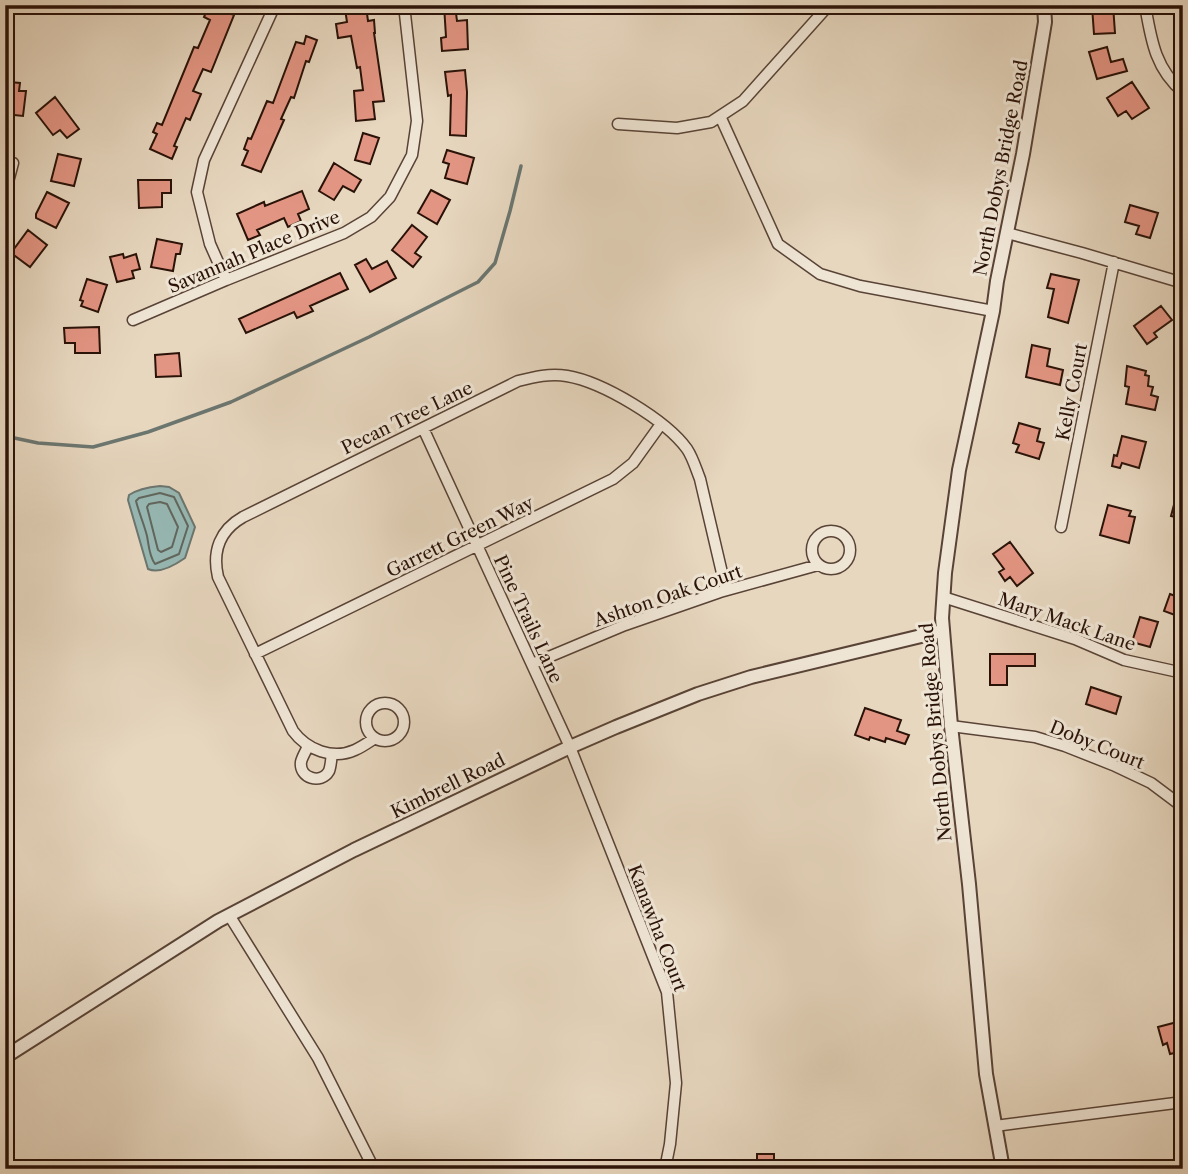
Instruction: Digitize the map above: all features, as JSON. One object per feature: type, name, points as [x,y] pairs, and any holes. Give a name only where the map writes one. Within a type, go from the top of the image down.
[{"type":"street","points":[[226,280],[210,244],[197,192],[204,160],[275,5]]},
{"type":"street","name":"Savannah Place Drive","points":[[133,320],[344,233],[371,217],[390,197],[412,155],[417,121],[404,5]]},
{"type":"street","points":[[618,124],[677,128],[711,122],[743,102],[829,5]]},
{"type":"street","name":"North Dobys Bridge Road","points":[[1003,1169],[986,1074],[942,631],[943,597],[959,470],[1023,154],[1045,22],[1044,5]]},
{"type":"street","points":[[1145,5],[1158,61],[1172,83],[1183,92]]},
{"type":"street","points":[[720,116],[778,244],[820,274],[860,286],[993,312]]},
{"type":"street","points":[[5,193],[13,163]]},
{"type":"street","points":[[1007,233],[1183,283]]},
{"type":"street","name":"Kelly Court","points":[[1061,527],[1114,262]]},
{"type":"street","name":"Pecan Tree Lane","points":[[308,746],[293,731],[218,577],[215,556],[223,533],[243,517],[518,381],[551,374],[581,380],[601,387],[636,407],[676,436],[688,450],[700,479],[726,590]]},
{"type":"street","name":"Garrett Green Way","points":[[255,654],[613,479],[637,457],[661,424]]},
{"type":"street","name":"Pine Trails Lane","points":[[423,428],[570,747]]},
{"type":"street","name":"Ashton Oak Court","points":[[532,664],[625,625],[726,590],[818,565]]},
{"type":"street","name":"Mary Mack Lane","points":[[943,597],[1075,639],[1124,660],[1183,673]]},
{"type":"street","name":"Kimbrell Road","points":[[7,1051],[229,915],[354,850],[570,747],[698,694],[751,677],[942,631]]},
{"type":"street","name":"Doby Court","points":[[951,726],[1035,737],[1065,746],[1151,783],[1183,807]]},
{"type":"street","points":[[332,754],[330,769],[323,777],[314,779],[303,771],[302,758],[308,746],[332,754],[346,753],[357,750],[375,738]]},
{"type":"street","name":"Kanawha Court","points":[[570,747],[667,992],[676,1083],[665,1169]]},
{"type":"street","points":[[229,915],[318,1058],[374,1169]]},
{"type":"street","points":[[995,1126],[1183,1102]]},
{"type":"water","points":[[169,487],[179,493],[195,527],[185,558],[167,568],[152,570],[148,569],[128,500],[129,495],[136,491]]},
{"type":"building","points":[[209,5],[234,15],[211,72],[203,69],[193,91],[201,94],[190,120],[186,118],[174,146],[177,147],[172,159],[150,149],[157,134],[153,132],[157,123],[162,125],[194,47],[198,48],[210,20],[204,17]]},
{"type":"building","points":[[444,5],[455,5],[457,21],[467,20],[468,49],[442,51],[441,38],[446,37]]},
{"type":"building","points":[[1113,5],[1115,33],[1094,34],[1092,6]]},
{"type":"building","points":[[366,6],[368,21],[374,20],[384,101],[373,102],[375,119],[356,121],[354,91],[363,90],[360,67],[357,68],[351,36],[338,38],[336,24],[347,22],[345,9]]},
{"type":"building","points":[[306,36],[317,40],[309,62],[306,61],[294,98],[291,97],[281,119],[284,120],[261,172],[242,165],[248,151],[244,149],[248,138],[251,139],[267,101],[273,103],[296,42],[304,44]]},
{"type":"building","points":[[1107,47],[1111,62],[1123,59],[1127,71],[1097,79],[1089,52]]},
{"type":"building","points":[[465,70],[466,136],[450,135],[451,95],[448,96],[445,72]]},
{"type":"building","points":[[9,82],[20,83],[19,91],[26,91],[23,116],[5,114],[5,89],[9,89]]},
{"type":"building","points":[[1132,82],[1149,108],[1132,119],[1126,111],[1118,116],[1107,98]]},
{"type":"building","points":[[55,97],[79,129],[67,138],[60,130],[53,135],[36,113]]},
{"type":"building","points":[[363,133],[379,138],[370,164],[355,160]]},
{"type":"building","points":[[447,150],[474,158],[467,184],[445,178],[449,164],[443,162]]},
{"type":"building","points":[[58,154],[81,159],[74,186],[51,181]]},
{"type":"building","points":[[334,163],[361,180],[354,192],[343,186],[334,200],[319,191]]},
{"type":"building","points":[[138,180],[171,180],[171,193],[162,193],[162,207],[139,208]]},
{"type":"building","points":[[431,190],[450,200],[437,224],[418,213]]},
{"type":"building","points":[[302,191],[309,209],[298,214],[301,221],[288,227],[284,218],[257,230],[260,235],[248,240],[237,214],[264,202],[265,206]]},
{"type":"building","points":[[47,192],[69,203],[56,228],[36,218]]},
{"type":"building","points":[[1130,205],[1158,213],[1150,238],[1136,234],[1139,226],[1125,222]]},
{"type":"building","points":[[412,225],[427,237],[415,253],[421,257],[413,267],[392,250]]},
{"type":"building","points":[[28,230],[47,245],[30,267],[11,253]]},
{"type":"building","points":[[157,239],[182,244],[180,254],[176,254],[173,271],[151,267]]},
{"type":"building","points":[[123,254],[124,258],[136,254],[140,269],[132,271],[134,278],[117,282],[110,257]]},
{"type":"building","points":[[366,259],[372,269],[387,261],[396,278],[370,292],[355,265]]},
{"type":"building","points":[[340,273],[348,289],[310,306],[313,311],[297,318],[294,312],[246,333],[239,319]]},
{"type":"building","points":[[1051,274],[1079,280],[1068,323],[1048,317],[1054,289],[1047,288]]},
{"type":"building","points":[[87,279],[107,285],[98,312],[81,306],[83,301],[80,300]]},
{"type":"building","points":[[1161,306],[1172,320],[1154,333],[1157,337],[1147,344],[1134,326]]},
{"type":"building","points":[[99,327],[100,353],[75,353],[75,343],[65,343],[64,328]]},
{"type":"building","points":[[1032,345],[1050,349],[1047,366],[1063,370],[1060,385],[1026,377]]},
{"type":"building","points":[[179,353],[181,376],[156,377],[155,355]]},
{"type":"building","points":[[1127,366],[1146,371],[1145,375],[1149,376],[1148,386],[1153,387],[1151,395],[1158,397],[1155,410],[1126,404],[1129,387],[1125,386]]},
{"type":"building","points":[[1019,423],[1040,429],[1037,441],[1044,443],[1039,459],[1016,452],[1019,445],[1013,443]]},
{"type":"building","points":[[1122,436],[1146,442],[1139,468],[1122,463],[1120,468],[1112,466]]},
{"type":"building","points":[[1180,482],[1183,483],[1183,519],[1171,516]]},
{"type":"building","points":[[1108,505],[1131,511],[1129,516],[1135,517],[1129,543],[1100,535]]},
{"type":"building","points":[[1010,542],[1033,573],[1017,586],[1010,577],[1005,581],[999,572],[1004,569],[993,554]]},
{"type":"building","points":[[1170,594],[1183,599],[1183,618],[1164,611]]},
{"type":"building","points":[[1140,617],[1158,622],[1150,647],[1132,642]]},
{"type":"building","points":[[990,654],[1035,654],[1035,666],[1007,666],[1007,685],[990,685]]},
{"type":"building","points":[[1091,687],[1121,697],[1116,714],[1086,704]]},
{"type":"building","points":[[865,708],[901,720],[897,731],[909,735],[905,744],[886,738],[885,742],[855,735]]},
{"type":"building","points":[[1181,1021],[1183,1051],[1170,1054],[1167,1043],[1163,1045],[1158,1027]]},
{"type":"building","points":[[757,1154],[774,1154],[774,1169],[757,1169]]},
{"type":"waterway","points":[[5,436],[38,443],[93,447],[148,432],[231,402],[478,282],[495,263],[521,166]]}]
